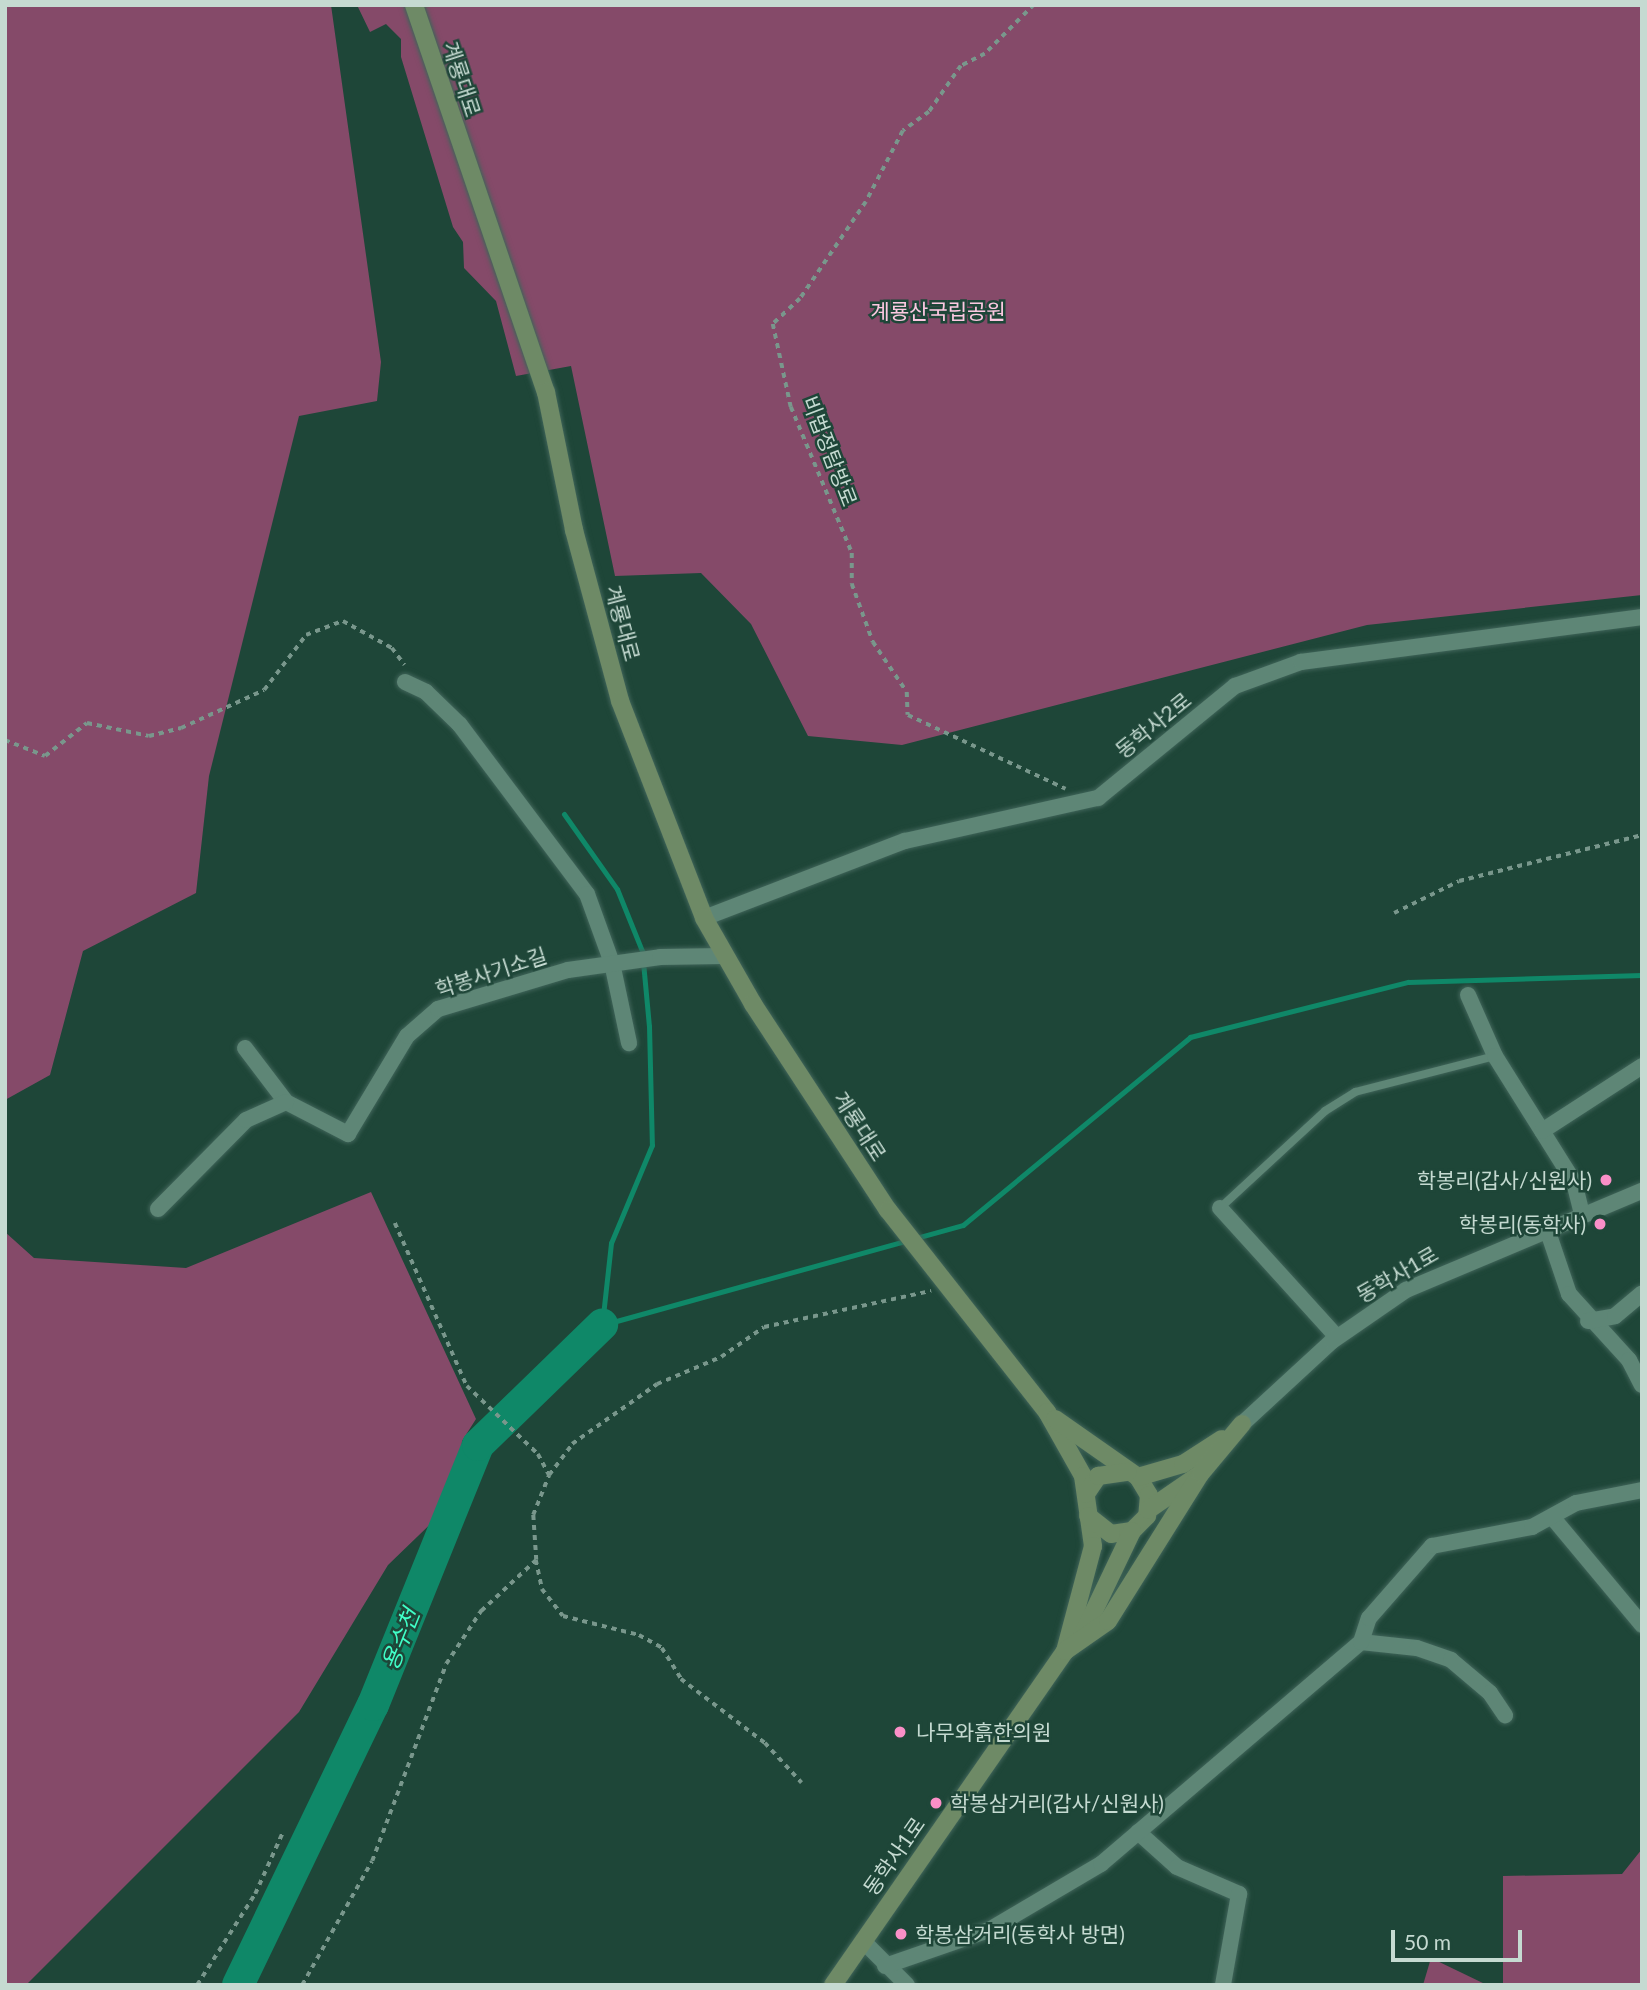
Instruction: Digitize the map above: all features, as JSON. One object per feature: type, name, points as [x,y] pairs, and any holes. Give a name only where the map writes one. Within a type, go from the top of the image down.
[{"type":"street","name":"계룡대로","points":[[414,5],[546,392],[574,530],[620,701],[705,918],[723,956],[887,1210],[952,1286]]},
{"type":"street","name":"동학사2로","points":[[705,918],[905,841],[1098,798],[1235,686],[1301,662],[1642,617]]},
{"type":"street","points":[[405,682],[426,692],[460,725],[587,894],[612,963],[629,1043]]},
{"type":"street","name":"학봉사기소길","points":[[245,1048],[286,1102],[348,1134],[408,1036],[438,1009],[568,970],[660,957],[723,956]]},
{"type":"street","points":[[1468,995],[1495,1056],[1574,1182],[1582,1214]]},
{"type":"street","points":[[1542,1131],[1642,1066]]},
{"type":"street","points":[[158,1209],[246,1120],[286,1102]]},
{"type":"street","name":"동학사1로","points":[[1242,1424],[1337,1337],[1406,1290],[1642,1191]]},
{"type":"street","points":[[1220,1208],[1337,1337]]},
{"type":"street","points":[[1547,1229],[1569,1294],[1588,1321],[1629,1360],[1642,1385]]},
{"type":"street","points":[[952,1286],[1047,1412],[1083,1476],[1093,1546],[1065,1651]]},
{"type":"street","points":[[1588,1321],[1615,1316],[1642,1293]]},
{"type":"street","points":[[1047,1412],[1133,1475],[1149,1495],[1148,1510]]},
{"type":"street","points":[[1086,1494],[1098,1476],[1133,1475],[1183,1464],[1242,1424]]},
{"type":"street","points":[[1065,1651],[1108,1621],[1201,1473],[1242,1424]]},
{"type":"street","points":[[1080,1639],[1132,1531],[1148,1510],[1201,1473]]},
{"type":"street","points":[[885,1966],[1014,1918],[1101,1864],[1361,1642],[1369,1619],[1432,1546],[1553,1518],[1576,1503],[1642,1490]]},
{"type":"street","points":[[1087,1515],[1101,1531],[1132,1531]]},
{"type":"street","points":[[1553,1518],[1642,1625]]},
{"type":"street","points":[[1361,1642],[1417,1648],[1451,1660],[1490,1693],[1505,1715]]},
{"type":"street","name":"동학사1로","points":[[832,1985],[1065,1651]]},
{"type":"street","points":[[1138,1832],[1177,1867],[1239,1894],[1223,1985]]},
{"type":"street","points":[[863,1941],[885,1966],[908,1985]]},
{"type":"lane","points":[[1220,1208],[1325,1111],[1355,1092],[1495,1056]]},
{"type":"path","name":"비법정탐방로","points":[[1034,5],[985,54],[961,66],[929,112],[902,131],[866,202],[800,299],[773,324],[791,407],[852,553],[852,584],[873,642],[907,692],[908,715],[1063,786],[1081,803]]},
{"type":"path","points":[[5,740],[45,756],[87,723],[149,736],[181,727],[264,690],[306,635],[343,621],[392,648],[426,692]]},
{"type":"path","points":[[1394,913],[1459,881],[1642,835]]},
{"type":"path","points":[[395,1223],[461,1374],[538,1454],[549,1475]]},
{"type":"path","points":[[803,1783],[765,1743],[681,1679],[662,1648],[639,1635],[563,1616],[542,1589],[536,1560],[533,1514],[549,1475],[572,1444],[610,1413],[687,1371],[748,1342],[764,1327],[952,1286]]},
{"type":"path","points":[[302,1985],[372,1861],[446,1664],[481,1611],[536,1560]]},
{"type":"path","points":[[197,1985],[255,1894],[282,1834]]},
{"type":"green space","points":[[5,5],[331,5],[381,362],[377,401],[299,416],[209,776],[196,893],[83,951],[50,1075],[5,1100]]},
{"type":"green space","name":"계룡산국립공원","points":[[357,5],[1642,5],[1642,595],[1367,625],[902,745],[808,736],[751,624],[701,573],[615,576],[571,366],[516,376],[496,301],[464,268],[463,242],[453,227],[401,57],[401,39],[386,24],[370,32]]},
{"type":"green space","points":[[371,1192],[476,1419],[462,1441],[459,1477],[447,1508],[388,1565],[299,1712],[26,1985],[5,1985],[5,1232],[34,1258],[186,1268]]},
{"type":"green space","points":[[1642,1849],[1642,1985],[1503,1985],[1503,1876],[1622,1874]]},
{"type":"green space","points":[[1431,1958],[1487,1985],[1423,1985]]},
{"type":"waterway","points":[[564,814],[617,889],[642,951],[649,1026],[652,1145],[611,1243],[602,1325],[963,1225],[1190,1037],[1408,982],[1642,975]]},
{"type":"waterway","name":"용수천","points":[[238,1985],[373,1705],[478,1445],[602,1325]]},
{"type":"place","name":"학봉리(갑사/신원사)","points":[[1606,1180]]},
{"type":"place","name":"학봉리(동학사)","points":[[1600,1224]]},
{"type":"place","name":"나무와흙한의원","points":[[900,1732]]},
{"type":"place","name":"학봉삼거리(갑사/신원사)","points":[[936,1803]]},
{"type":"place","name":"학봉삼거리(동학사 방면)","points":[[901,1934]]}]
